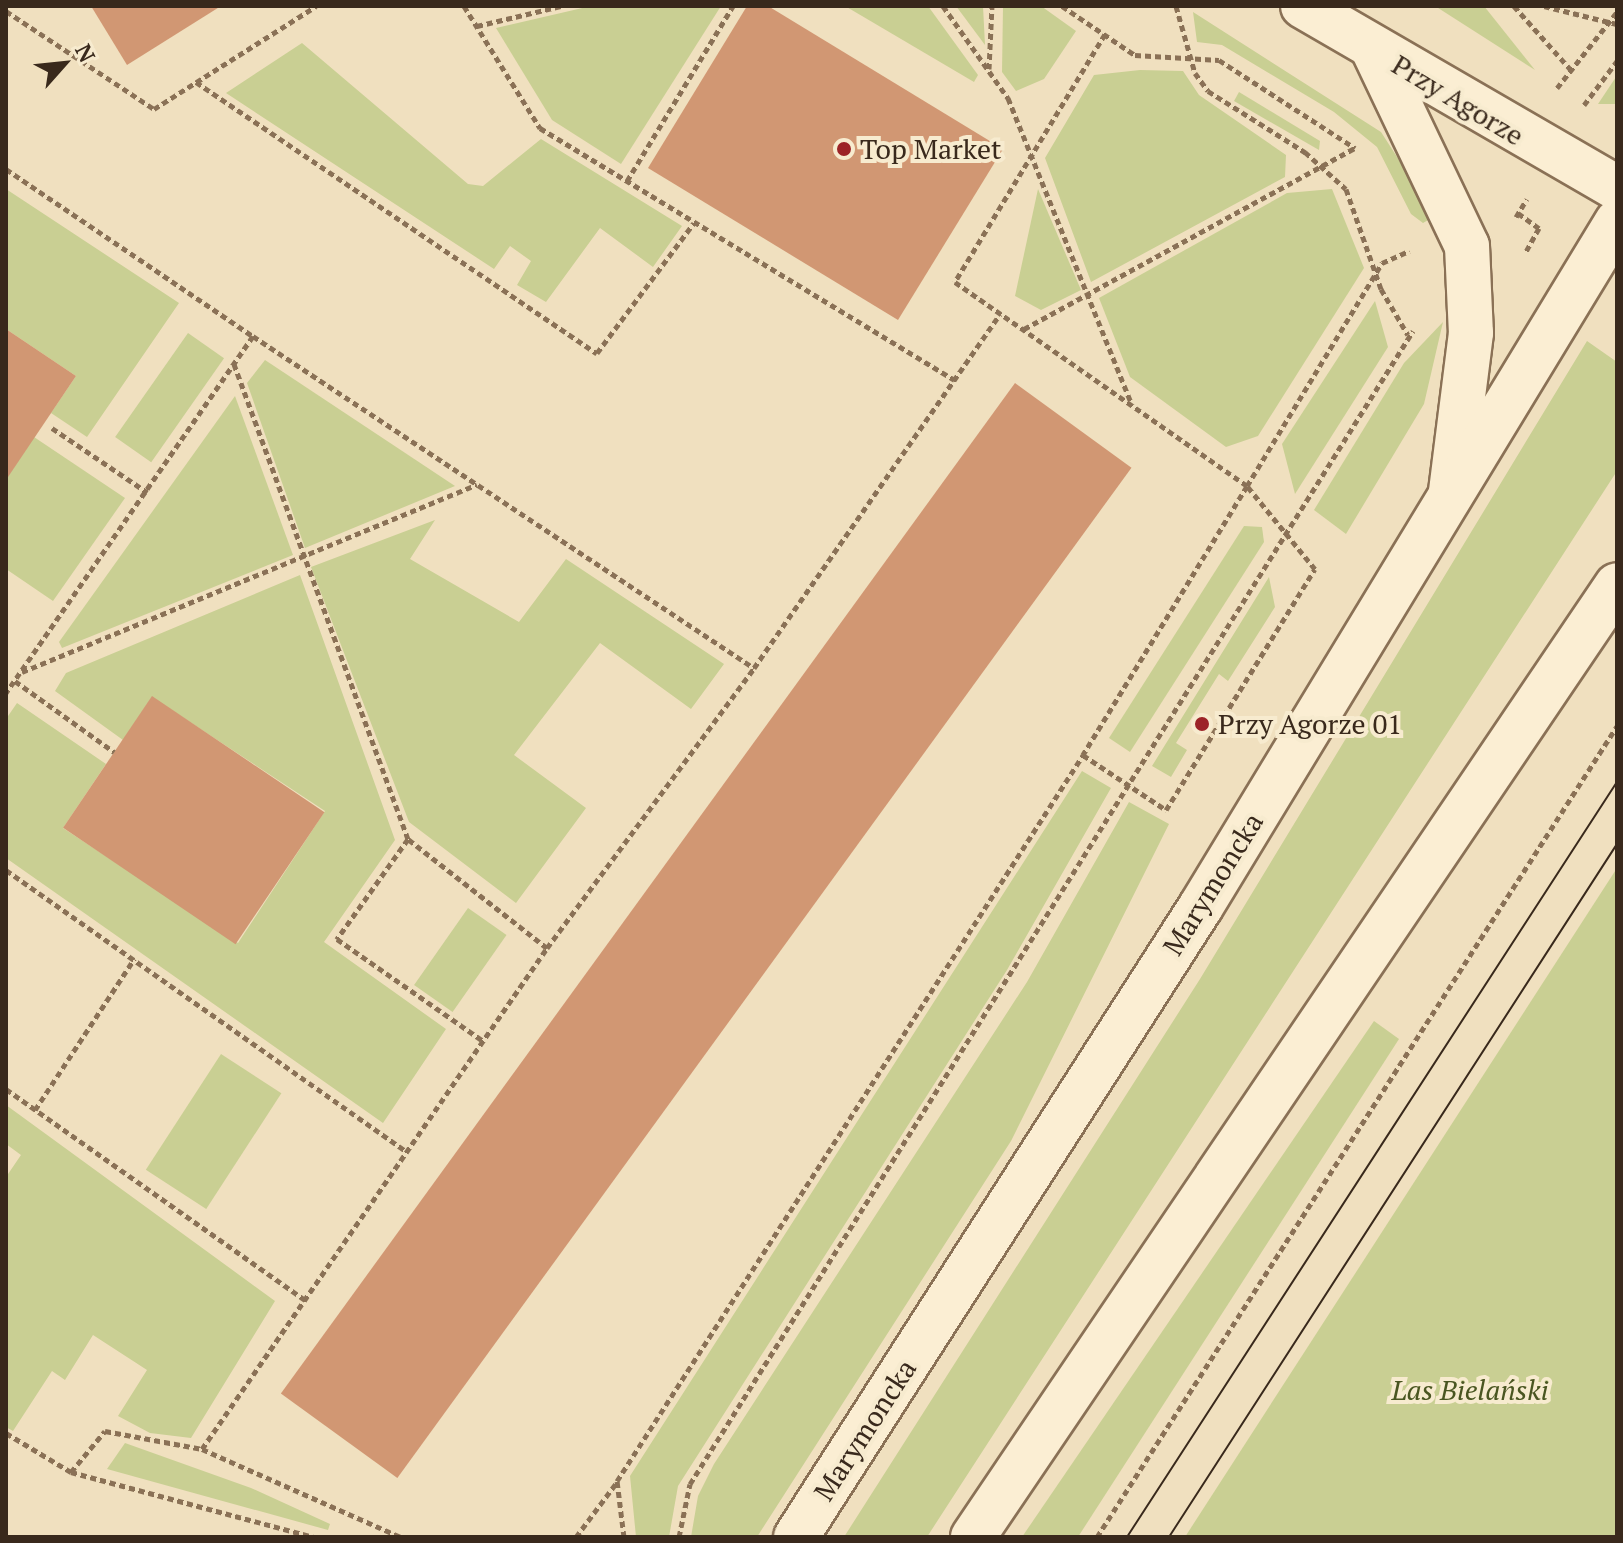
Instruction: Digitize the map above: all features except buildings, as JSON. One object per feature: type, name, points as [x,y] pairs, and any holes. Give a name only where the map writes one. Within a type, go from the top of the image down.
[{"type":"main road","name":"Przy Agorze","points":[[1303,6],[1617,188]]},
{"type":"main road","points":[[1373,49],[1468,255],[1471,333],[1451,492]]},
{"type":"main road","name":"Marymoncka","points":[[796,1537],[1200,908],[1617,222]]},
{"type":"main road","points":[[973,1537],[1617,585]]},
{"type":"path","points":[[6,11],[154,109],[316,6]]},
{"type":"path","points":[[464,6],[540,128],[954,380]]},
{"type":"path","points":[[476,26],[561,6]]},
{"type":"path","points":[[627,181],[733,6]]},
{"type":"path","points":[[943,6],[989,71],[1031,157],[1089,293],[1132,405]]},
{"type":"path","points":[[989,71],[992,6]]},
{"type":"path","points":[[1062,6],[1135,55],[1219,60],[1360,154]]},
{"type":"path","points":[[1176,6],[1190,59],[1217,99],[1322,166],[1351,198],[1376,273],[1408,335]]},
{"type":"path","points":[[1514,6],[1572,71]]},
{"type":"path","points":[[1544,6],[1614,24]]},
{"type":"path","points":[[1557,88],[1614,24],[1617,12]]},
{"type":"path","points":[[1083,755],[1166,810],[1315,569],[1247,486],[955,282],[1105,34]]},
{"type":"path","points":[[1585,103],[1617,61]]},
{"type":"path","points":[[196,82],[597,353],[694,223]]},
{"type":"path","points":[[1024,329],[1355,148]]},
{"type":"path","points":[[6,169],[754,668]]},
{"type":"path","points":[[1401,239],[1406,252]]},
{"type":"path","points":[[576,1537],[617,1481],[1083,755],[1376,273],[1418,247]]},
{"type":"path","points":[[202,1449],[547,948],[754,668],[1000,314]]},
{"type":"path","points":[[679,1537],[690,1484],[1017,972],[1125,782],[1282,529],[1408,335],[1423,321]]},
{"type":"path","points":[[6,693],[253,336]]},
{"type":"path","points":[[234,364],[408,839],[547,948]]},
{"type":"path","points":[[52,428],[147,492]]},
{"type":"path","points":[[21,672],[304,559],[477,484]]},
{"type":"path","points":[[15,681],[114,752]]},
{"type":"path","points":[[1097,1537],[1617,726]]},
{"type":"path","points":[[408,839],[337,939],[483,1041]]},
{"type":"path","points":[[6,870],[406,1151]]},
{"type":"path","points":[[35,1110],[134,959]]},
{"type":"path","points":[[6,1089],[305,1300]]},
{"type":"path","points":[[71,1472],[105,1431],[202,1449],[401,1537]]},
{"type":"path","points":[[6,1433],[71,1472],[313,1537]]},
{"type":"path","points":[[617,1481],[624,1537]]},
{"type":"green space","points":[[591,6],[721,6],[621,164],[552,120],[496,28]]},
{"type":"green space","points":[[845,6],[928,6],[978,75],[974,82]]},
{"type":"green space","points":[[956,6],[983,6],[985,45]]},
{"type":"green space","points":[[1003,6],[1041,6],[1076,31],[1044,79],[1016,91],[1002,72]]},
{"type":"green space","points":[[1435,6],[1484,6],[1535,70]]},
{"type":"green space","points":[[1193,12],[1381,132],[1435,216],[1423,223],[1411,214],[1377,147],[1334,112],[1222,45],[1197,42]]},
{"type":"green space","points":[[302,43],[468,184],[483,186],[541,139],[682,226],[653,267],[600,228],[546,302],[517,285],[531,261],[510,246],[494,269],[226,93]]},
{"type":"green space","points":[[1140,70],[1183,71],[1199,95],[1286,155],[1285,177],[1091,282],[1045,158],[1094,75]]},
{"type":"green space","points":[[1616,77],[1617,104],[1598,104]]},
{"type":"green space","points":[[1239,92],[1320,141],[1319,150],[1234,101]]},
{"type":"green space","points":[[6,189],[179,303],[87,437],[51,413],[76,376],[6,329]]},
{"type":"green space","points":[[1038,189],[1081,290],[1041,310],[1015,296]]},
{"type":"green space","points":[[1332,189],[1364,268],[1258,436],[1226,447],[1130,377],[1099,298],[1287,193]]},
{"type":"green space","points":[[1375,301],[1388,347],[1295,494],[1282,444]]},
{"type":"green space","points":[[1443,322],[1424,404],[1346,534],[1314,510],[1404,363]]},
{"type":"green space","points":[[188,333],[224,358],[151,462],[115,437]]},
{"type":"green space","points":[[1587,341],[1617,362],[1617,471],[927,1537],[844,1537],[1200,979]]},
{"type":"green space","points":[[265,360],[455,486],[305,548],[247,383]]},
{"type":"green space","points":[[235,396],[293,555],[62,648],[59,642]]},
{"type":"green space","points":[[34,437],[125,498],[53,601],[6,569],[6,479]]},
{"type":"green space","points":[[435,520],[410,559],[519,622],[566,559],[724,664],[691,709],[600,643],[514,755],[586,808],[516,903],[409,822],[311,567]]},
{"type":"green space","points":[[1244,526],[1262,527],[1264,542],[1130,752],[1109,738]]},
{"type":"green space","points":[[300,575],[395,840],[324,942],[446,1029],[383,1123],[6,858],[6,719],[17,703],[106,764],[63,828],[238,943],[325,811],[152,697],[123,740],[55,691],[66,673]]},
{"type":"green space","points":[[1269,577],[1275,607],[1228,681],[1219,674],[1176,743],[1187,750],[1171,777],[1152,766]]},
{"type":"green space","points":[[1082,771],[1111,788],[1007,970],[678,1486],[669,1537],[636,1537],[630,1476]]},
{"type":"green space","points":[[1129,802],[1169,824],[1011,1141],[757,1537],[691,1537],[698,1496],[714,1464],[1027,982]]},
{"type":"green space","name":"Las Bielański","points":[[1617,868],[1617,1537],[1185,1537]]},
{"type":"green space","points":[[468,908],[507,935],[453,1012],[414,985]]},
{"type":"green space","points":[[1374,1021],[1399,1039],[1078,1537],[1022,1537]]},
{"type":"green space","points":[[221,1054],[281,1093],[206,1209],[146,1170]]},
{"type":"green space","points":[[6,1105],[275,1301],[191,1438],[150,1433],[118,1416],[147,1370],[93,1335],[65,1380],[52,1371],[13,1431],[6,1427],[6,1177],[21,1155],[6,1144]]},
{"type":"green space","points":[[125,1443],[251,1488],[330,1524],[328,1530],[107,1469]]},
{"type":"tram line","points":[[1127,1537],[1617,782]]},
{"type":"tram line","points":[[1169,1537],[1617,844]]},
{"type":"place","name":"Top Market","points":[[844,149]]},
{"type":"place","name":"Przy Agorze 01","points":[[1202,724]]}]
